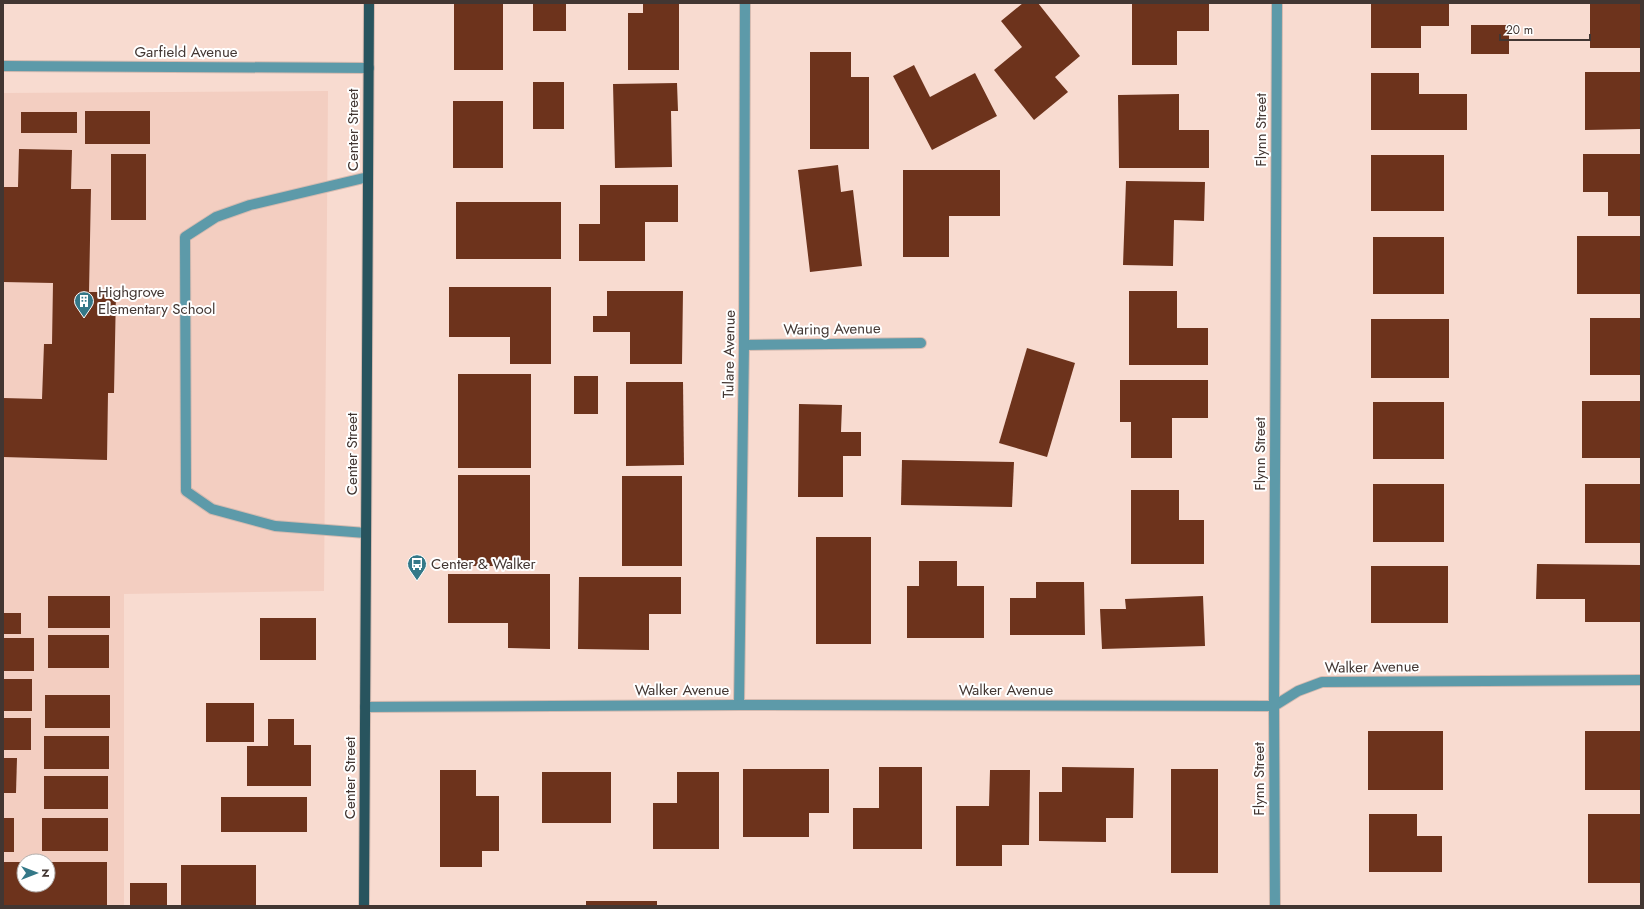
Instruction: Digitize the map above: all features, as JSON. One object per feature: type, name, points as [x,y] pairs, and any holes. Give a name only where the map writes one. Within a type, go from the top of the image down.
[{"type":"main road","name":"Center Street","points":[[364,906],[369,3]]},
{"type":"street","name":"Tulare Avenue","points":[[739,705],[744,345],[745,3]]},
{"type":"street","name":"Flynn Street","points":[[1275,906],[1274,706],[1276,3]]},
{"type":"street","name":"Garfield Avenue","points":[[3,66],[369,68]]},
{"type":"street","points":[[366,533],[275,526],[212,510],[186,491],[185,237],[216,216],[250,205],[368,177]]},
{"type":"street","name":"Waring Avenue","points":[[744,345],[921,343]]},
{"type":"street","name":"Walker Avenue","points":[[365,707],[739,705],[1274,706],[1298,691],[1322,682],[1641,680]]},
{"type":"shaded area","points":[[328,91],[324,591],[124,594],[124,906],[3,906],[3,93]]},
{"type":"building","points":[[454,3],[503,3],[503,70],[454,70]]},
{"type":"building","points":[[533,3],[566,3],[566,31],[533,31]]},
{"type":"building","points":[[643,3],[679,3],[679,70],[628,70],[628,13],[643,13]]},
{"type":"building","points":[[1023,3],[1038,3],[1080,56],[1055,77],[1068,92],[1034,120],[994,70],[1022,47],[1001,21]]},
{"type":"building","points":[[1132,3],[1209,3],[1209,31],[1177,31],[1177,65],[1132,65]]},
{"type":"building","points":[[1371,3],[1449,3],[1449,26],[1421,26],[1421,48],[1371,48]]},
{"type":"building","points":[[1590,3],[1641,3],[1641,48],[1590,48]]},
{"type":"building","points":[[1471,25],[1509,25],[1509,54],[1471,54]]},
{"type":"building","points":[[810,52],[851,52],[851,77],[869,77],[869,149],[810,149]]},
{"type":"building","points":[[914,65],[930,97],[975,73],[997,116],[932,150],[893,76]]},
{"type":"building","points":[[1585,72],[1641,72],[1641,129],[1585,130]]},
{"type":"building","points":[[1371,73],[1419,73],[1419,94],[1467,94],[1467,130],[1371,130]]},
{"type":"building","points":[[533,82],[564,82],[564,129],[533,129]]},
{"type":"building","points":[[677,83],[678,111],[671,111],[672,167],[615,168],[613,84]]},
{"type":"building","points":[[1179,94],[1179,130],[1209,130],[1209,168],[1119,168],[1118,95]]},
{"type":"building","points":[[453,101],[503,101],[503,168],[453,168]]},
{"type":"building","points":[[85,111],[150,111],[150,144],[85,144]]},
{"type":"building","points":[[21,112],[77,112],[77,133],[21,133]]},
{"type":"building","name":"Highgrove Elementary School","points":[[19,149],[72,150],[71,189],[91,189],[89,292],[116,292],[114,393],[108,393],[107,460],[3,457],[3,398],[42,399],[44,344],[52,344],[53,283],[3,282],[3,187],[18,187]]},
{"type":"building","points":[[111,154],[146,154],[146,220],[111,220]]},
{"type":"building","points":[[1583,154],[1641,154],[1641,216],[1608,216],[1608,192],[1583,192]]},
{"type":"building","points":[[1371,155],[1444,155],[1444,211],[1371,211]]},
{"type":"building","points":[[838,165],[841,192],[853,190],[862,266],[810,272],[798,170]]},
{"type":"building","points":[[903,170],[1000,170],[1000,216],[949,216],[949,257],[903,257]]},
{"type":"building","points":[[1126,181],[1205,182],[1204,221],[1174,220],[1173,266],[1123,265]]},
{"type":"building","points":[[600,185],[678,185],[678,222],[645,222],[645,261],[579,261],[579,224],[600,224]]},
{"type":"building","points":[[456,202],[561,202],[561,259],[456,259]]},
{"type":"building","points":[[1577,236],[1641,236],[1641,294],[1577,294]]},
{"type":"building","points":[[1373,237],[1444,237],[1444,294],[1373,294]]},
{"type":"building","points":[[449,287],[551,287],[551,364],[510,364],[510,337],[449,337]]},
{"type":"building","points":[[607,291],[683,291],[682,364],[630,364],[630,332],[593,332],[593,316],[607,316]]},
{"type":"building","points":[[1129,291],[1177,291],[1177,328],[1208,328],[1208,365],[1129,365]]},
{"type":"building","points":[[1590,318],[1641,318],[1641,375],[1590,375]]},
{"type":"building","points":[[1371,319],[1449,319],[1449,378],[1371,378]]},
{"type":"building","points":[[1027,348],[1075,363],[1047,457],[999,443]]},
{"type":"building","points":[[458,374],[531,374],[531,468],[458,468]]},
{"type":"building","points":[[574,376],[598,376],[598,414],[574,414]]},
{"type":"building","points":[[1120,380],[1208,380],[1208,418],[1172,418],[1172,458],[1131,458],[1131,422],[1120,422]]},
{"type":"building","points":[[626,382],[683,382],[684,465],[626,466]]},
{"type":"building","points":[[1582,401],[1641,401],[1641,458],[1582,458]]},
{"type":"building","points":[[1373,402],[1444,402],[1444,459],[1373,459]]},
{"type":"building","points":[[799,404],[842,405],[841,432],[861,432],[861,456],[843,456],[843,497],[798,497]]},
{"type":"building","points":[[902,460],[1014,462],[1012,507],[901,505]]},
{"type":"building","points":[[458,475],[530,475],[530,566],[458,566]]},
{"type":"building","points":[[622,476],[682,476],[682,566],[622,566]]},
{"type":"building","points":[[1373,484],[1444,484],[1444,542],[1373,542]]},
{"type":"building","points":[[1585,484],[1641,484],[1641,543],[1585,543]]},
{"type":"building","points":[[1131,490],[1179,490],[1179,520],[1204,520],[1204,564],[1131,564]]},
{"type":"building","points":[[816,537],[871,537],[871,644],[816,644]]},
{"type":"building","points":[[919,561],[957,561],[957,586],[984,586],[984,638],[907,638],[907,586],[919,586]]},
{"type":"building","points":[[1537,564],[1641,565],[1641,622],[1585,622],[1585,599],[1536,599]]},
{"type":"building","points":[[1371,566],[1448,566],[1448,623],[1371,623]]},
{"type":"building","points":[[448,574],[550,574],[550,649],[508,648],[508,623],[448,623]]},
{"type":"building","points":[[579,577],[681,577],[681,614],[649,614],[649,650],[578,649]]},
{"type":"building","points":[[1036,582],[1084,582],[1085,635],[1010,635],[1010,598],[1036,598]]},
{"type":"building","points":[[48,596],[110,596],[110,628],[48,628]]},
{"type":"building","points":[[1203,596],[1205,646],[1102,649],[1100,609],[1126,609],[1125,599]]},
{"type":"building","points":[[3,613],[21,613],[21,634],[3,634]]},
{"type":"building","points":[[260,618],[316,618],[316,660],[260,660]]},
{"type":"building","points":[[48,635],[109,635],[109,668],[48,668]]},
{"type":"building","points":[[3,638],[34,638],[34,671],[3,671]]},
{"type":"building","points":[[3,679],[32,679],[32,711],[3,711]]},
{"type":"building","points":[[45,695],[110,695],[110,728],[45,728]]},
{"type":"building","points":[[206,703],[254,703],[254,742],[206,742]]},
{"type":"building","points":[[3,718],[31,718],[31,750],[3,750]]},
{"type":"building","points":[[268,719],[294,719],[294,745],[311,745],[311,786],[247,786],[247,746],[268,746]]},
{"type":"building","points":[[1368,731],[1443,731],[1443,790],[1368,790]]},
{"type":"building","points":[[1585,731],[1641,731],[1641,790],[1585,790]]},
{"type":"building","points":[[44,736],[109,736],[109,769],[44,769]]},
{"type":"building","points":[[3,758],[17,758],[16,793],[3,793]]},
{"type":"building","points":[[879,767],[922,767],[922,849],[853,849],[853,808],[879,808]]},
{"type":"building","points":[[1062,767],[1134,768],[1133,818],[1106,818],[1106,842],[1039,841],[1039,792],[1062,792]]},
{"type":"building","points":[[743,769],[829,769],[829,813],[809,813],[809,837],[743,837]]},
{"type":"building","points":[[1171,769],[1218,769],[1218,873],[1171,873]]},
{"type":"building","points":[[440,770],[476,770],[476,796],[499,796],[499,851],[482,851],[482,867],[440,867]]},
{"type":"building","points":[[990,770],[1030,770],[1029,845],[1002,845],[1002,866],[956,866],[956,806],[989,806]]},
{"type":"building","points":[[542,772],[611,772],[611,823],[542,823]]},
{"type":"building","points":[[677,772],[719,772],[719,849],[653,849],[653,803],[677,803]]},
{"type":"building","points":[[44,776],[108,776],[108,809],[44,809]]},
{"type":"building","points":[[221,797],[307,797],[307,832],[221,832]]},
{"type":"building","points":[[1369,814],[1417,814],[1417,836],[1442,836],[1442,872],[1369,872]]},
{"type":"building","points":[[1588,814],[1641,814],[1641,883],[1588,883]]},
{"type":"building","points":[[3,818],[14,818],[14,852],[3,852]]},
{"type":"building","points":[[42,818],[108,818],[108,851],[42,851]]},
{"type":"building","points":[[3,862],[16,862],[16,893],[56,893],[56,862],[107,862],[107,906],[3,906]]},
{"type":"building","points":[[181,865],[256,865],[256,906],[181,906]]},
{"type":"building","points":[[130,883],[167,883],[167,906],[130,906]]},
{"type":"building","points":[[586,901],[657,901],[657,906],[586,906]]},
{"type":"place","name":"Highgrove Elementary School","points":[[84,318]]},
{"type":"place","name":"Center & Walker","points":[[417,581]]}]
